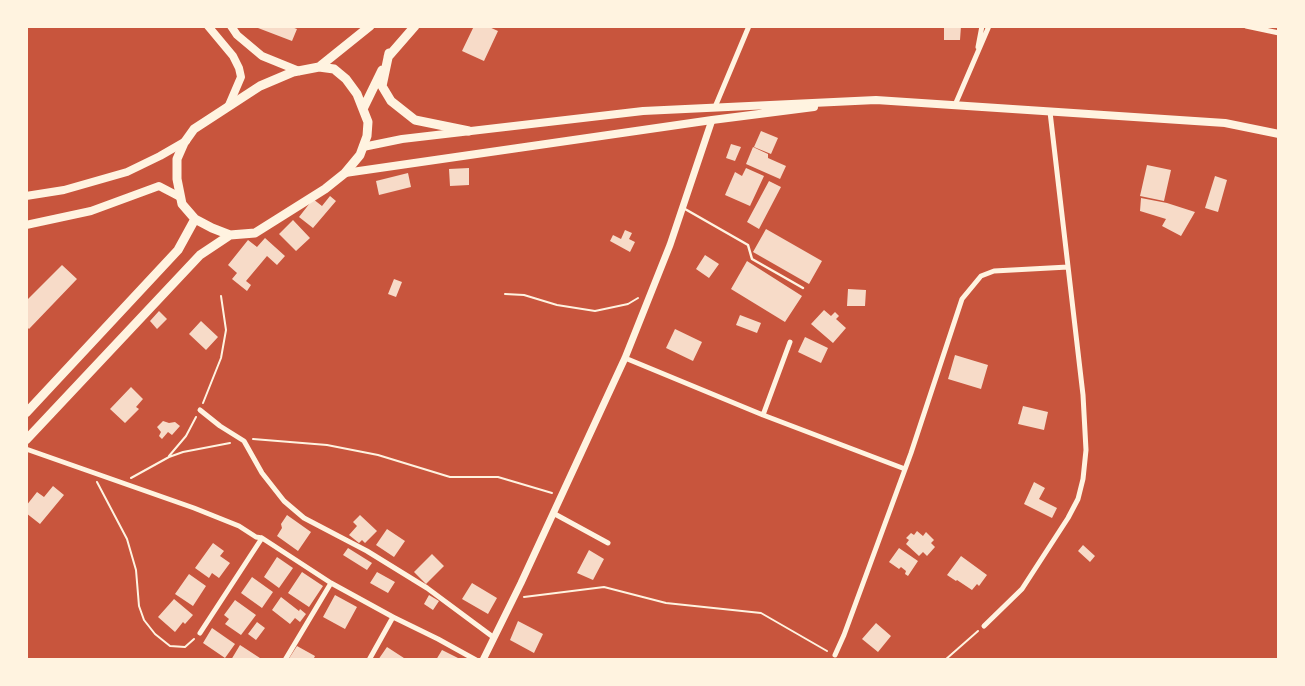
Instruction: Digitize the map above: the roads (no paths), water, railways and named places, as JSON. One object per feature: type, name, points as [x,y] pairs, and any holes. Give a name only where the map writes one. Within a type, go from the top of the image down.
[{"type":"main road","points":[[208,26],[233,56],[239,68],[241,77],[229,106]]},
{"type":"main road","points":[[231,26],[237,35],[262,56],[299,71]]},
{"type":"main road","points":[[319,67],[370,26]]},
{"type":"main road","points":[[363,109],[389,53],[415,26]]},
{"type":"main road","points":[[389,53],[382,86],[391,101],[415,120],[469,131]]},
{"type":"main road","points":[[319,67],[334,69],[357,94],[368,122],[367,136],[360,155],[345,173],[325,189],[255,233],[230,235],[195,219],[182,204],[177,179],[177,159],[194,129],[260,86],[299,71],[319,67]]},
{"type":"main road","points":[[345,173],[712,120],[876,100]]},
{"type":"main road","points":[[363,147],[402,139],[643,111],[876,100],[1225,123],[1278,132]]},
{"type":"main road","points":[[26,195],[64,190],[127,172],[186,141]]},
{"type":"main road","points":[[26,225],[91,211],[159,186],[180,197]]},
{"type":"main road","points":[[26,413],[178,250],[195,219]]},
{"type":"main road","points":[[26,440],[200,255],[230,235]]},
{"type":"street","points":[[715,107],[749,26]]},
{"type":"street","points":[[976,57],[982,26]]},
{"type":"street","points":[[955,105],[989,26]]},
{"type":"street","points":[[1246,26],[1279,33]]},
{"type":"street","points":[[984,626],[1022,589],[1068,518],[1078,499],[1083,479],[1086,450],[1083,395],[1050,112]]},
{"type":"street","points":[[483,660],[625,358],[712,120]]},
{"type":"street","points":[[835,655],[905,469],[962,299],[981,276],[993,271],[1068,267]]},
{"type":"street","points":[[763,415],[790,342]]},
{"type":"street","points":[[625,358],[763,415],[905,469]]},
{"type":"street","points":[[200,410],[244,441],[262,473],[284,501],[304,518],[427,588],[494,638]]},
{"type":"street","points":[[26,449],[239,527],[262,538],[331,583],[476,660]]},
{"type":"street","points":[[553,513],[608,544]]},
{"type":"street","points":[[200,633],[262,538]]},
{"type":"street","points":[[285,660],[331,583]]},
{"type":"street","points":[[369,660],[393,617]]},
{"type":"lane","points":[[682,207],[748,245],[752,259],[803,288]]}]
